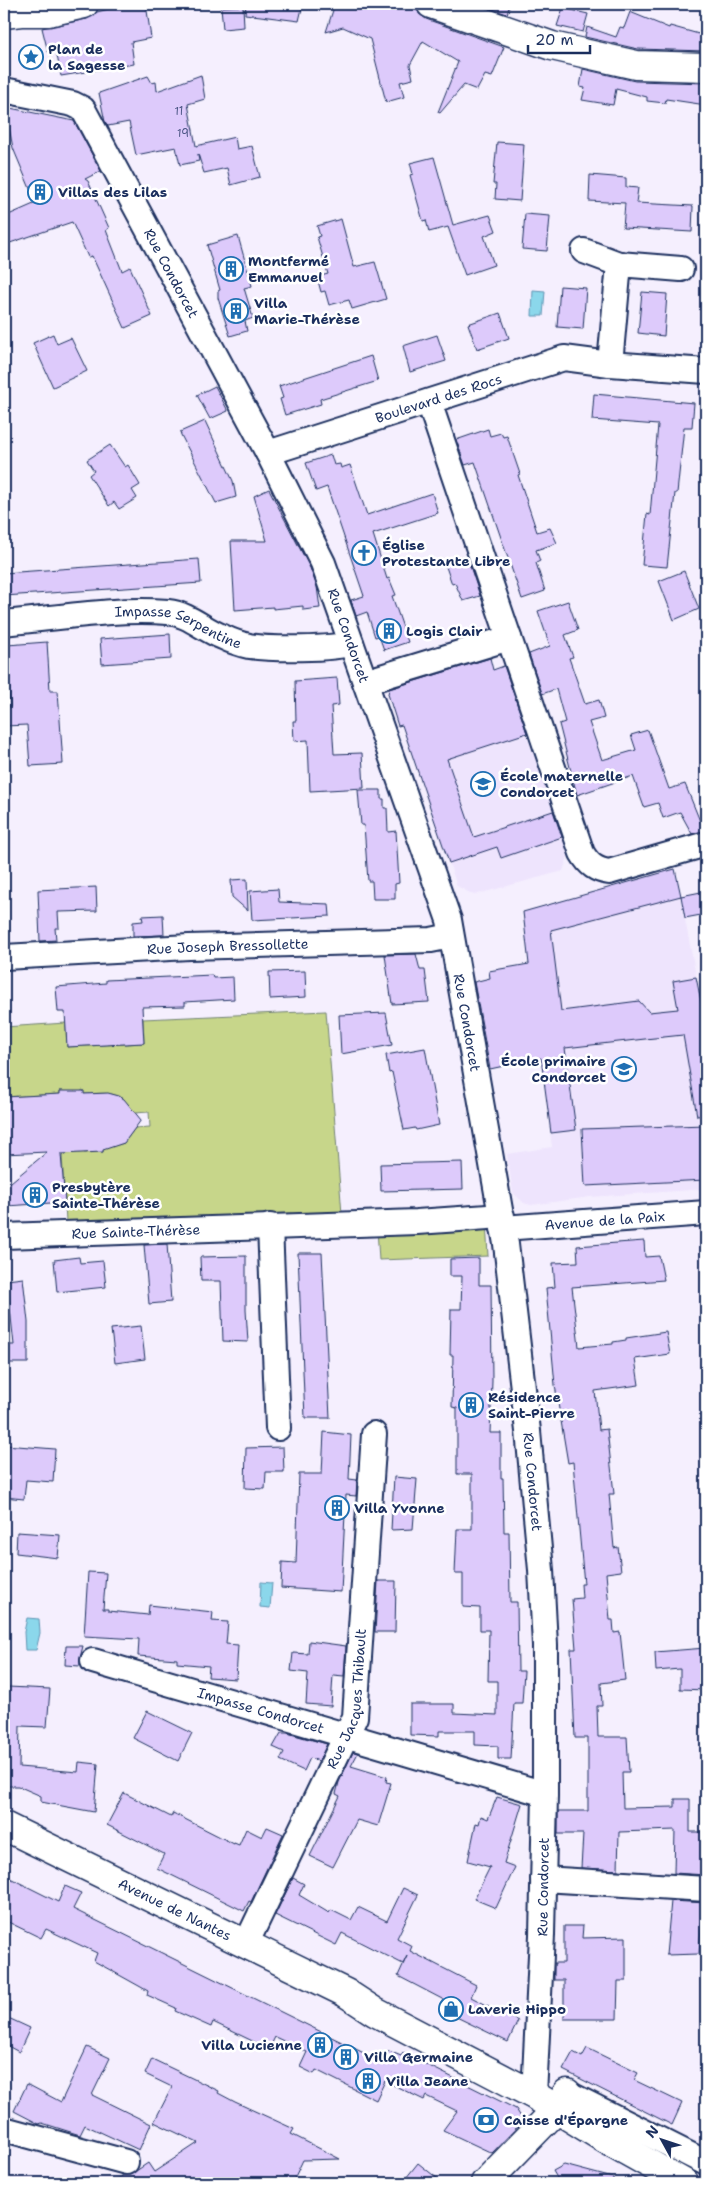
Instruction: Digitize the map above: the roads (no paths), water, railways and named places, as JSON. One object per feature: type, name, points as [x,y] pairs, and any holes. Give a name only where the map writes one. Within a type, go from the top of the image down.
[{"type":"main road","points":[[4,14],[48,12],[84,4]]},
{"type":"main road","points":[[431,4],[552,46],[636,64],[706,67]]},
{"type":"main road","name":"Avenue de Nantes","points":[[4,1826],[346,1993],[375,2012],[535,2085],[562,2101],[592,2131],[684,2183]]},
{"type":"main road","points":[[485,2183],[562,2101]]},
{"type":"street","name":"Rue Condorcet","points":[[4,90],[73,104],[83,110],[268,454],[323,563],[449,920],[503,1222],[528,1431],[540,1570],[545,1645],[545,1794],[535,2085]]},
{"type":"street","points":[[584,251],[619,264],[681,269]]},
{"type":"street","points":[[610,364],[619,264]]},
{"type":"street","name":"Boulevard des Rocs","points":[[268,454],[564,358],[610,364],[706,371]]},
{"type":"street","points":[[429,402],[582,854],[593,867],[600,871],[608,872],[706,844]]},
{"type":"street","name":"Impasse Serpentine","points":[[4,623],[99,613],[169,612],[191,619],[222,637],[248,646],[342,647],[351,643]]},
{"type":"street","points":[[365,682],[509,638]]},
{"type":"street","name":"Rue Joseph Bressollette","points":[[4,957],[189,947],[431,940],[451,936]]},
{"type":"street","name":"Avenue de la Paix","points":[[503,1222],[706,1213]]},
{"type":"street","name":"Rue Sainte-Thérèse","points":[[4,1236],[270,1226],[503,1222]]},
{"type":"street","points":[[270,1226],[278,1428]]},
{"type":"street","name":"Rue Jacques Thibault","points":[[246,1944],[354,1717],[374,1434]]},
{"type":"street","name":"Impasse Condorcet","points":[[93,1661],[545,1794]]},
{"type":"street","points":[[543,1879],[706,1889]]},
{"type":"street","points":[[562,2101],[706,2163]]},
{"type":"street","points":[[4,2129],[126,2162]]},
{"type":"water","points":[[533,290],[545,291],[543,316],[532,316]]},
{"type":"water","points":[[261,1582],[272,1583],[270,1608],[260,1607]]},
{"type":"water","points":[[27,1618],[39,1619],[40,1633],[36,1650],[25,1650],[24,1632]]},
{"type":"place","name":"Plan de la Sagesse","points":[[31,57]]},
{"type":"place","name":"Villas des Lilas","points":[[40,192]]},
{"type":"place","name":"Montfermé Emmanuel","points":[[231,269]]},
{"type":"place","name":"Villa Marie-Thérèse","points":[[236,311]]},
{"type":"place","name":"Église Protestante Libre","points":[[364,553]]},
{"type":"place","name":"Logis Clair","points":[[389,631]]},
{"type":"place","name":"École maternelle Condorcet","points":[[483,784]]},
{"type":"place","name":"École primaire Condorcet","points":[[624,1069]]},
{"type":"place","name":"Presbytère Sainte-Thérèse","points":[[35,1195]]},
{"type":"place","name":"Résidence Saint-Pierre","points":[[471,1405]]},
{"type":"place","name":"Villa Yvonne","points":[[337,1508]]},
{"type":"place","name":"Laverie Hippo","points":[[451,2009]]},
{"type":"place","name":"Villa Lucienne","points":[[320,2045]]},
{"type":"place","name":"Villa Germaine","points":[[346,2057]]},
{"type":"place","name":"Villa Jeane","points":[[368,2081]]},
{"type":"place","name":"Caisse d'Épargne","points":[[486,2120]]}]
